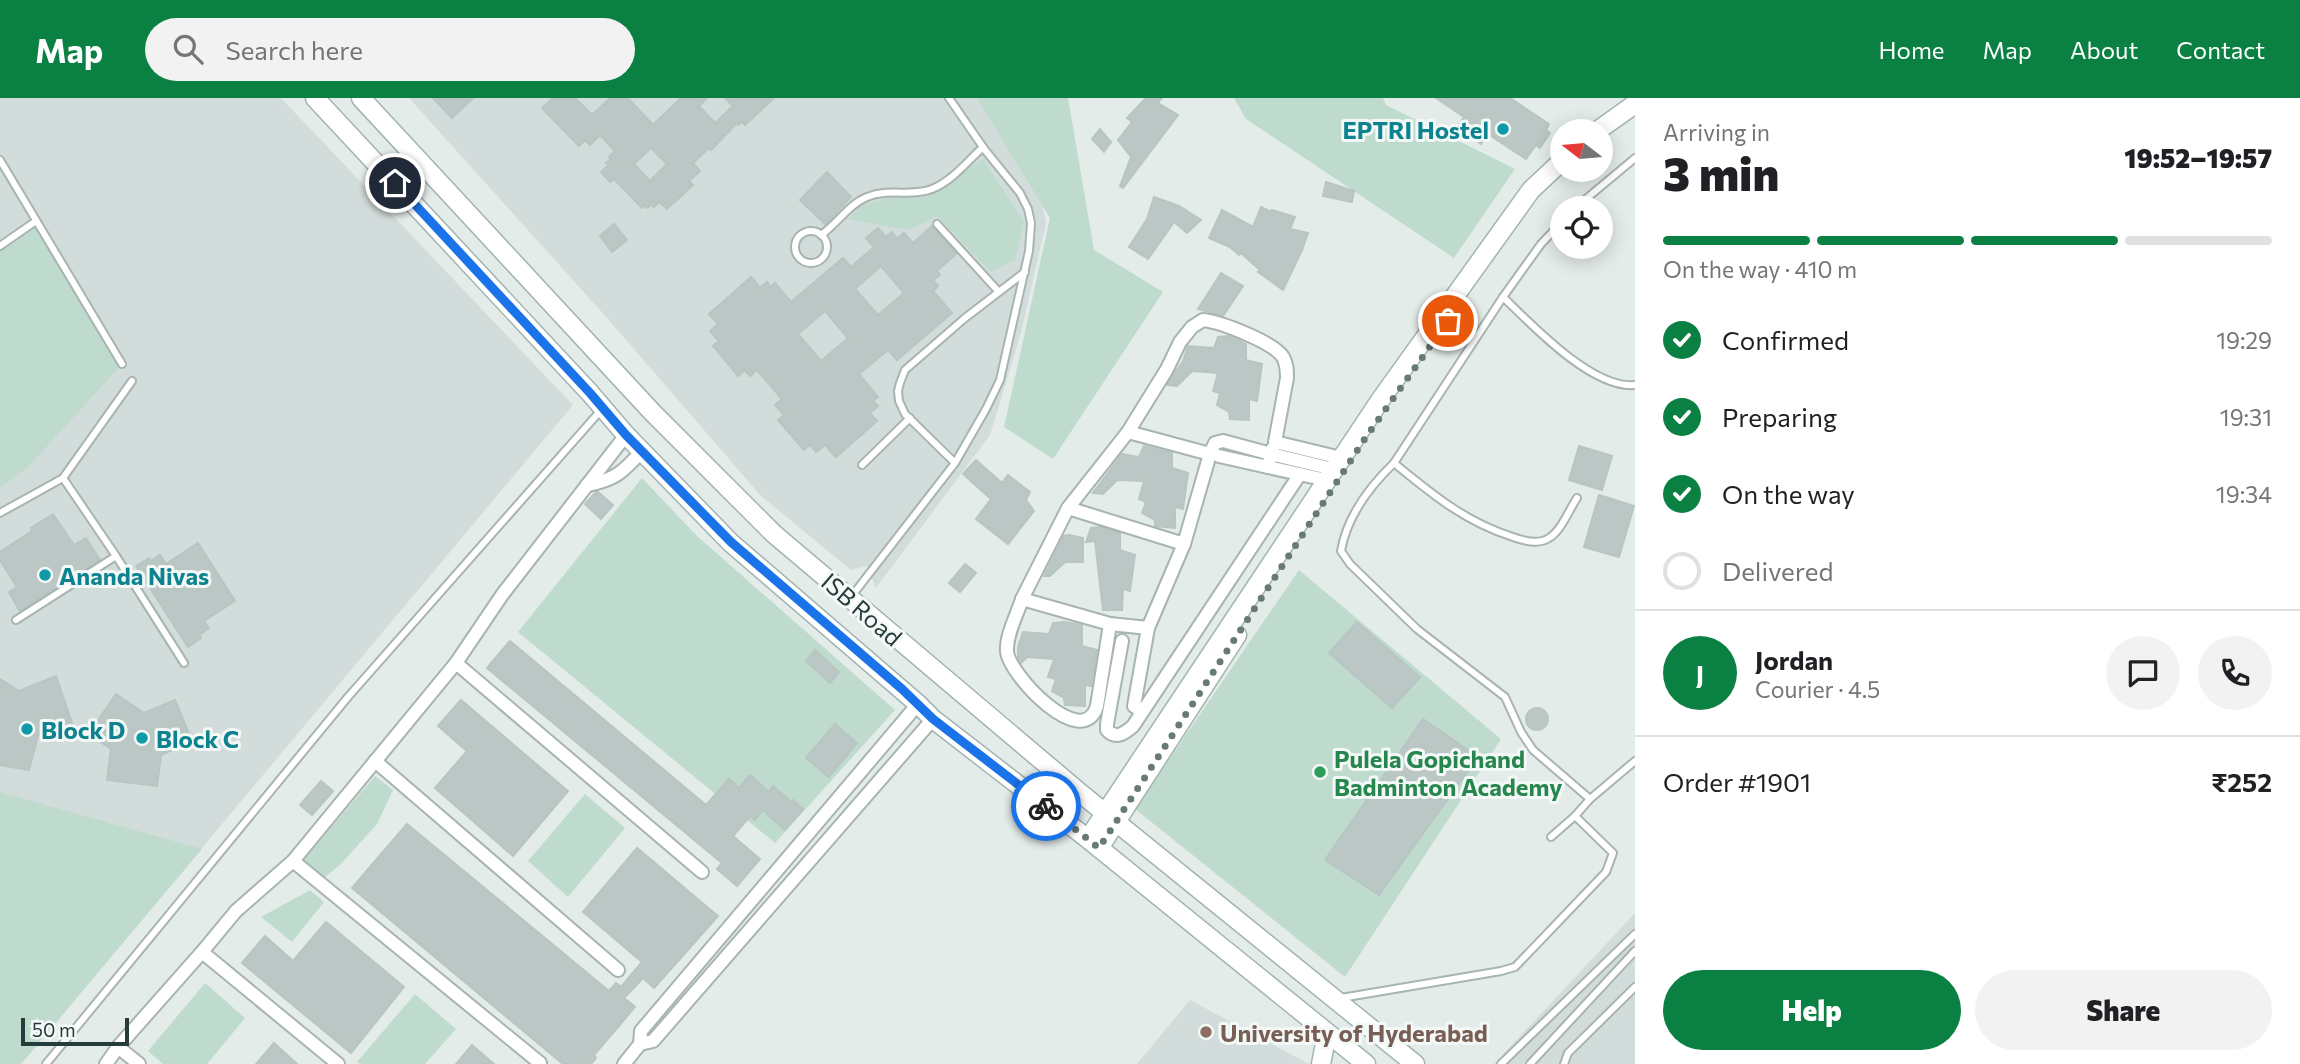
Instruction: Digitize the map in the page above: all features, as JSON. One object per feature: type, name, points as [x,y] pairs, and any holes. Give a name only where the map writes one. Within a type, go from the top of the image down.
[{"type":"main road","name":"ISB Road","points":[[315,98],[626,435],[731,542],[933,719],[1093,844],[1358,1061]]},
{"type":"main road","name":"ISB Road","points":[[361,98],[700,462],[774,534],[1110,817],[1415,1064]]},
{"type":"main road","points":[[1614,119],[1635,104]]},
{"type":"main road","points":[[1614,130],[1635,115]]},
{"type":"main road","points":[[378,166],[402,143]]},
{"type":"main road","points":[[1093,844],[1267,580],[1340,462],[1531,190],[1550,172]]},
{"type":"main road","points":[[1267,580],[1340,462],[1388,403],[1537,197],[1553,182]]},
{"type":"main road","points":[[1321,1064],[1327,1034]]},
{"type":"street","points":[[1110,624],[1094,716],[1079,721],[1069,719],[1045,704],[1010,661],[1007,651],[1010,632],[1022,599],[1068,508],[1128,432],[1167,369],[1180,342],[1192,327],[1203,320],[1217,322],[1274,348],[1282,356],[1287,368],[1287,379],[1268,467]]},
{"type":"street","points":[[1128,432],[1300,474],[1340,462]]},
{"type":"street","points":[[106,1064],[236,911],[293,861],[456,663],[502,595],[626,435]]},
{"type":"street","points":[[1142,712],[1134,706],[1148,628],[1184,544],[1215,455],[1214,443],[1220,440],[1340,462]]},
{"type":"street","points":[[587,485],[613,479],[642,451]]},
{"type":"street","points":[[1122,641],[1107,730],[1117,735],[1125,734],[1133,726],[1300,474]]},
{"type":"street","points":[[1068,508],[1184,544]]},
{"type":"street","points":[[1022,599],[1110,624],[1148,628]]},
{"type":"street","points":[[456,663],[702,872]]},
{"type":"street","points":[[627,1063],[640,1044],[641,1031],[918,704]]},
{"type":"street","points":[[640,1044],[653,1041],[933,719]]},
{"type":"street","points":[[375,761],[618,970]]},
{"type":"street","points":[[293,861],[540,1063]]},
{"type":"street","points":[[202,952],[338,1064]]},
{"type":"street","points":[[118,1047],[139,1064]]},
{"type":"lane","points":[[849,599],[955,463],[969,440],[1000,380],[1025,272],[1031,223],[1028,209],[1020,194],[949,98]]},
{"type":"lane","points":[[821,236],[857,202],[884,191],[932,189],[954,174],[983,147]]},
{"type":"lane","points":[[1589,196],[1635,158]]},
{"type":"lane","points":[[0,160],[122,364]]},
{"type":"lane","points":[[0,246],[36,221]]},
{"type":"lane","points":[[937,224],[998,291]]},
{"type":"lane","points":[[808,231],[821,236],[826,248],[819,260],[806,262],[800,258],[795,246],[802,234],[808,231]]},
{"type":"lane","points":[[1550,235],[1503,297],[1394,463],[1375,481],[1345,532],[1341,551],[1350,564],[1407,620],[1505,696],[1521,732],[1533,750],[1590,799]]},
{"type":"lane","points":[[955,463],[910,418],[900,401],[898,391],[905,370],[998,291],[1025,272]]},
{"type":"lane","points":[[1503,297],[1547,340],[1589,371],[1625,386],[1635,385]]},
{"type":"lane","points":[[0,513],[62,478],[132,381]]},
{"type":"lane","points":[[46,1064],[348,697],[603,408]]},
{"type":"lane","points":[[862,465],[910,418]]},
{"type":"lane","points":[[1394,463],[1456,511],[1485,529],[1524,541],[1543,542],[1553,536],[1577,498]]},
{"type":"lane","points":[[62,478],[116,556],[184,663]]},
{"type":"lane","points":[[16,621],[116,556]]},
{"type":"lane","points":[[1551,837],[1635,761]]},
{"type":"lane","points":[[1335,999],[1515,967],[1611,864],[1613,853],[1575,816]]},
{"type":"lane","points":[[1501,1064],[1635,934]]},
{"type":"lane","points":[[1530,1064],[1635,951]]},
{"type":"lane","points":[[1564,1064],[1568,1053],[1635,988]]},
{"type":"shaded area","points":[[0,98],[281,98],[573,405],[21,1064],[0,1064]]},
{"type":"shaded area","points":[[409,98],[988,98],[1036,172],[1046,223],[1021,333],[990,435],[876,588],[867,566],[851,570],[761,496],[608,319]]},
{"type":"shaded area","points":[[1635,913],[1635,1064],[1494,1064]]},
{"type":"shaded area","name":"University of Hyderabad","points":[[1190,1000],[1309,1064],[1137,1064]]},
{"type":"green space","points":[[977,98],[1068,98],[1094,250],[1163,292],[1053,459],[1004,427],[1050,218]]},
{"type":"green space","points":[[1234,98],[1383,98],[1386,105],[1515,169],[1454,258],[1246,119]]},
{"type":"green space","points":[[983,159],[1024,221],[1015,260],[991,272],[937,216],[908,230],[848,219],[860,206],[891,197],[927,197]]},
{"type":"green space","points":[[36,221],[122,364],[29,466],[0,488],[0,246]]},
{"type":"green space","points":[[642,478],[697,536],[895,710],[775,843],[518,632]]},
{"type":"green space","name":"Pulela Gopichand Badminton Academy","points":[[1299,570],[1501,739],[1345,977],[1135,809]]},
{"type":"green space","points":[[375,776],[393,790],[377,824],[341,864],[325,877],[302,862]]},
{"type":"green space","points":[[0,792],[202,849],[21,1064],[0,1064]]},
{"type":"green space","points":[[585,794],[625,828],[568,897],[528,861]]},
{"type":"green space","points":[[310,890],[324,902],[292,942],[261,917]]},
{"type":"green space","points":[[205,983],[245,1018],[207,1064],[163,1064],[148,1051]]},
{"type":"green space","points":[[415,994],[456,1029],[425,1064],[357,1062]]},
{"type":"building","points":[[433,98],[473,98],[452,118]]},
{"type":"building","points":[[553,98],[575,98],[592,115],[610,98],[628,98],[653,125],[681,98],[707,98],[699,106],[715,123],[733,106],[725,98],[774,98],[745,125],[742,122],[738,125],[737,123],[711,150],[709,148],[693,163],[700,171],[689,181],[693,185],[667,209],[659,202],[654,207],[651,205],[647,208],[644,205],[642,208],[614,179],[610,182],[601,172],[609,165],[606,163],[615,151],[600,135],[590,145],[585,140],[579,146],[542,108]],"holes":[[[651,148],[667,164],[650,181],[634,164]]]},
{"type":"building","points":[[1146,98],[1162,98],[1158,103],[1178,115],[1123,188],[1120,186],[1131,157],[1118,140],[1132,122],[1127,118]]},
{"type":"building","name":"EPTRI Hostel","points":[[1436,98],[1510,98],[1549,124],[1546,130],[1550,133],[1540,148],[1536,145],[1526,159],[1488,134],[1481,144],[1457,127],[1464,117]]},
{"type":"building","points":[[1100,129],[1111,142],[1104,152],[1092,139]]},
{"type":"building","points":[[827,172],[851,197],[825,224],[800,200]]},
{"type":"building","points":[[1326,182],[1354,191],[1352,202],[1323,196]]},
{"type":"building","points":[[1154,197],[1179,206],[1201,220],[1187,233],[1174,222],[1148,259],[1129,247],[1147,219]]},
{"type":"building","points":[[1261,207],[1295,217],[1290,229],[1308,233],[1283,290],[1258,272],[1260,270],[1241,253],[1239,255],[1230,247],[1209,238],[1222,210],[1253,227]]},
{"type":"building","points":[[614,224],[627,240],[612,252],[600,236]]},
{"type":"building","points":[[932,226],[956,254],[937,271],[940,275],[933,280],[938,286],[933,291],[952,313],[897,360],[888,350],[859,374],[878,397],[873,401],[878,406],[870,413],[877,421],[836,457],[825,445],[816,452],[810,445],[804,450],[778,420],[784,415],[775,405],[782,399],[757,370],[750,376],[745,370],[738,376],[713,346],[719,341],[710,331],[718,324],[709,314],[751,277],[760,288],[767,282],[771,287],[775,283],[791,302],[843,258],[851,267],[874,247],[866,238],[878,228],[886,237],[892,232],[897,239],[904,233],[913,243]],"holes":[[[881,266],[904,293],[878,315],[855,289]],[[825,311],[848,338],[821,361],[798,334]]]},
{"type":"building","points":[[1221,273],[1243,286],[1223,316],[1198,309]]},
{"type":"building","points":[[1229,336],[1246,344],[1246,360],[1262,364],[1257,401],[1249,399],[1249,420],[1230,419],[1229,412],[1217,405],[1220,393],[1213,391],[1218,373],[1192,371],[1177,386],[1167,385],[1183,361],[1188,346],[1214,348],[1218,337]]},
{"type":"building","points":[[1144,446],[1172,453],[1172,468],[1188,473],[1183,509],[1175,507],[1175,528],[1155,526],[1155,520],[1142,513],[1146,502],[1139,499],[1144,481],[1117,480],[1103,494],[1093,493],[1122,454],[1139,457]]},
{"type":"building","points":[[1579,446],[1612,456],[1602,490],[1569,480]]},
{"type":"building","points":[[976,460],[1002,483],[1008,475],[1030,492],[1026,500],[1034,511],[1008,544],[976,519],[991,499],[963,474]]},
{"type":"building","points":[[596,492],[613,505],[601,519],[585,504]]},
{"type":"building","points":[[1599,495],[1634,506],[1619,557],[1584,547]]},
{"type":"building","name":"Ananda Nivas","points":[[53,514],[74,545],[86,538],[100,560],[20,611],[9,592],[17,587],[0,560],[0,552]]},
{"type":"building","points":[[1100,527],[1120,533],[1120,550],[1135,555],[1130,591],[1123,589],[1122,610],[1103,610],[1095,541],[1086,542],[1091,528]]},
{"type":"building","points":[[1064,536],[1083,538],[1083,562],[1065,562],[1050,576],[1044,576]]},
{"type":"building","points":[[198,543],[235,601],[204,621],[209,628],[188,647],[136,566],[160,555],[166,564]]},
{"type":"building","points":[[965,564],[976,573],[960,592],[949,583]]},
{"type":"building","points":[[1357,622],[1420,677],[1392,708],[1329,653]]},
{"type":"building","points":[[1053,623],[1082,625],[1082,646],[1097,650],[1091,686],[1085,685],[1085,706],[1065,705],[1064,698],[1052,691],[1056,679],[1048,677],[1054,659],[1027,657],[1021,663],[1018,658],[1023,632],[1049,634]]},
{"type":"building","points":[[510,641],[706,805],[729,779],[739,788],[750,775],[769,792],[773,786],[803,809],[785,830],[763,810],[755,820],[750,816],[733,836],[760,859],[737,886],[717,869],[722,863],[487,668]]},
{"type":"building","points":[[815,650],[839,672],[830,683],[806,661]]},
{"type":"building","name":"Block D","points":[[56,676],[72,723],[38,736],[29,770],[0,765],[0,679],[19,691]]},
{"type":"building","name":"Block C","points":[[116,694],[144,713],[175,700],[192,741],[161,755],[157,786],[107,780],[111,749],[89,734]]},
{"type":"building","points":[[461,700],[568,791],[513,856],[435,788],[467,751],[438,726]]},
{"type":"building","points":[[1537,708],[1545,711],[1548,719],[1545,727],[1537,730],[1529,727],[1526,719],[1529,711]]},
{"type":"building","points":[[1423,719],[1478,757],[1379,895],[1325,860]]},
{"type":"building","points":[[835,724],[857,743],[829,777],[806,758]]},
{"type":"building","points":[[321,781],[333,791],[312,815],[300,805]]},
{"type":"building","points":[[407,824],[609,991],[616,983],[621,987],[642,962],[583,912],[637,848],[718,916],[654,988],[643,978],[624,998],[635,1007],[594,1055],[596,1058],[591,1064],[563,1064],[352,888]]},
{"type":"building","points":[[326,922],[404,987],[351,1053],[242,963],[265,936],[293,961]]},
{"type":"building","points":[[274,1043],[297,1064],[256,1064]]},
{"type":"building","points":[[472,1045],[494,1064],[456,1064]]},
{"type":"way so far","points":[[1046,806],[1099,848],[1388,403],[1448,321]]},
{"type":"place","name":"EPTRI Hostel","points":[[1503,129]]},
{"type":"place","name":"Ananda Nivas","points":[[45,575]]},
{"type":"place","name":"Block D","points":[[27,729]]},
{"type":"place","name":"Block C","points":[[142,738]]},
{"type":"place","name":"Pulela Gopichand Badminton Academy","points":[[1320,772]]},
{"type":"place","name":"University of Hyderabad","points":[[1206,1032]]},
{"type":"route","points":[[395,183],[626,435],[731,542],[902,689],[933,719],[1046,806]]}]
